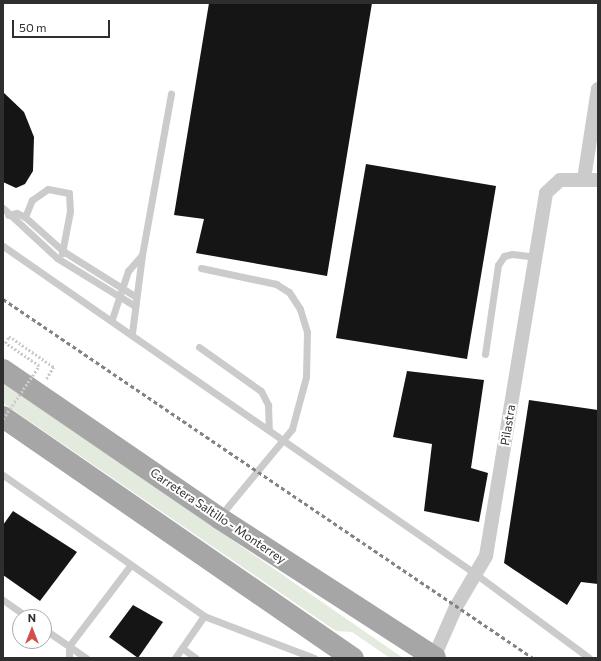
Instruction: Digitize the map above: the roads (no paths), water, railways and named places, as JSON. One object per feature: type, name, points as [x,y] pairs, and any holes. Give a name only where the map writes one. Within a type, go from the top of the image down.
[{"type":"main road","name":"Carretera Saltillo - Monterrey","points":[[3,370],[219,518],[435,658]]},
{"type":"main road","points":[[3,418],[354,658]]},
{"type":"street","points":[[591,179],[598,89]]},
{"type":"street","name":"Pilastra","points":[[435,658],[456,607],[477,575],[486,556],[546,193],[552,183],[591,179]]},
{"type":"lane","points":[[132,333],[142,255],[171,94]]},
{"type":"lane","points":[[25,217],[32,200],[48,189],[69,193],[72,202],[63,250],[57,258]]},
{"type":"lane","points":[[3,208],[8,215],[57,258],[119,298],[135,306]]},
{"type":"lane","points":[[8,215],[17,213],[25,217],[63,250],[136,297]]},
{"type":"lane","points":[[3,246],[112,319],[282,440],[477,575],[589,658]]},
{"type":"lane","points":[[484,354],[498,265],[504,256],[512,254],[536,257]]},
{"type":"lane","points":[[112,319],[128,271],[142,255]]},
{"type":"lane","points":[[201,268],[276,284],[289,292],[300,309],[307,332],[306,377],[292,429],[219,518]]},
{"type":"lane","points":[[199,346],[261,391],[268,405],[269,430]]},
{"type":"lane","points":[[3,475],[130,566],[204,616],[314,658]]},
{"type":"lane","points":[[69,658],[69,646],[130,566]]},
{"type":"lane","points":[[3,600],[16,609]]},
{"type":"lane","points":[[175,658],[204,616]]},
{"type":"lane","points":[[52,634],[86,658]]},
{"type":"lane","points":[[182,648],[196,658]]},
{"type":"railway","points":[[3,299],[533,658]]}]
